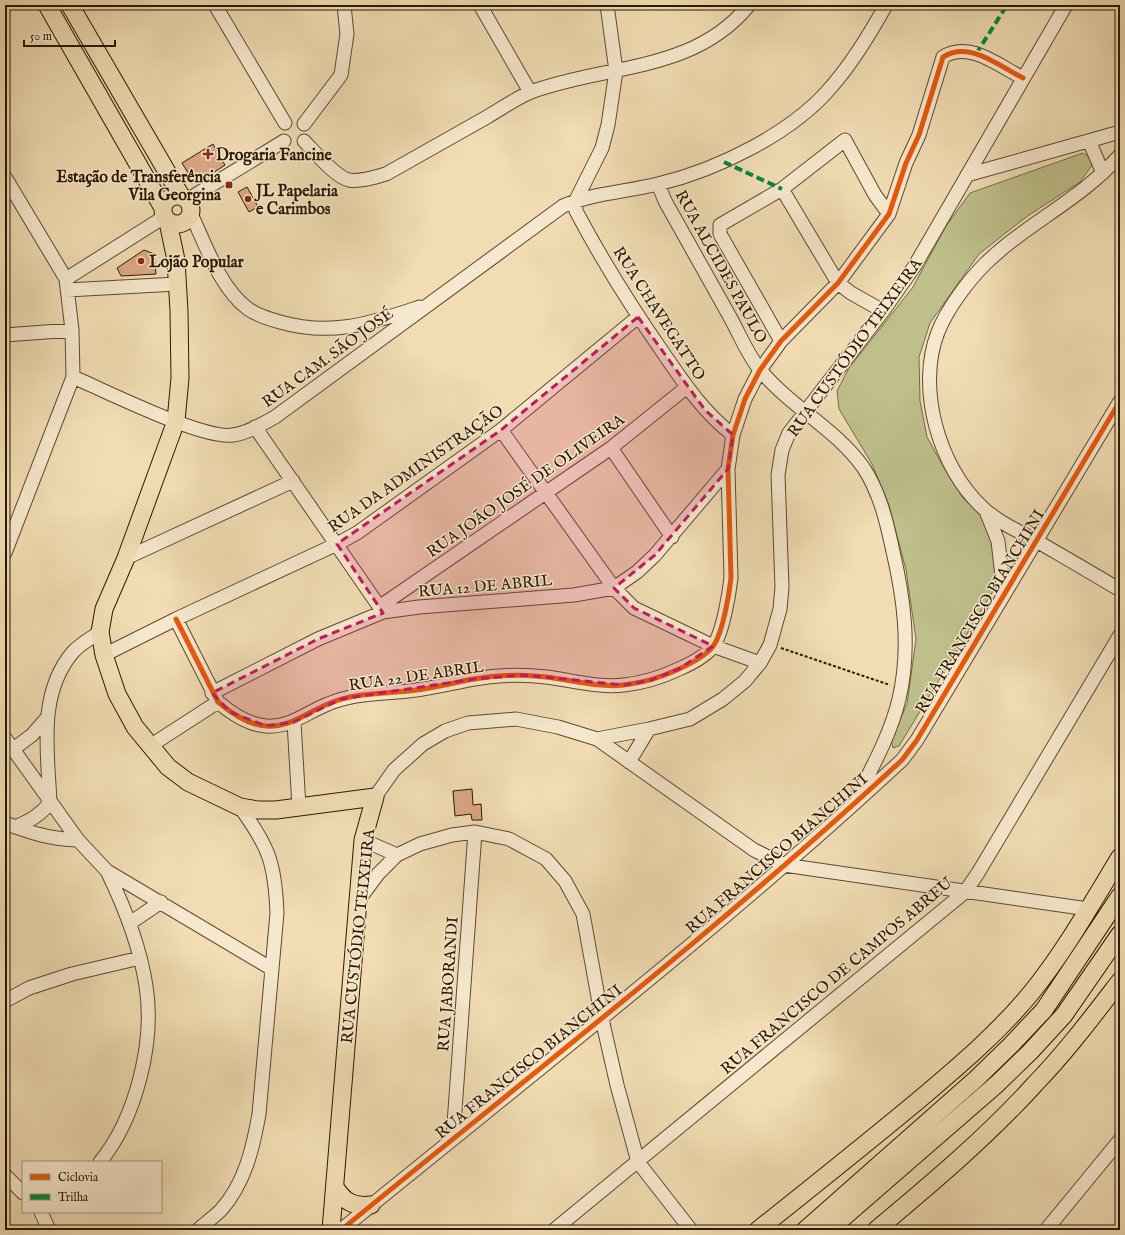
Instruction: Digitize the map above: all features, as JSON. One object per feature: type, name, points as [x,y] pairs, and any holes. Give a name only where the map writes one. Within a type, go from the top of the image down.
[{"type":"main road","points":[[47,5],[165,216],[176,260],[180,378],[176,422],[126,558],[104,609],[100,632],[104,655],[117,694],[135,727],[168,767],[188,782],[240,807],[258,810],[299,807],[375,797]]},
{"type":"main road","points":[[70,5],[186,208],[176,260]]},
{"type":"main road","points":[[165,216],[169,198],[186,208]]},
{"type":"main road","points":[[165,216],[174,225],[181,224],[186,208]]},
{"type":"main road","name":"RUA CUSTÓDIO TEIXEIRA","points":[[331,1230],[363,840],[375,797]]},
{"type":"main road","points":[[758,1230],[849,1159],[998,1030],[1031,993],[1060,952],[1120,857]]},
{"type":"main road","points":[[805,1230],[976,1079],[1011,1045],[1044,1010],[1120,896]]},
{"type":"main road","points":[[829,1230],[997,1084],[1030,1052],[1064,1015],[1120,934]]},
{"type":"main road","points":[[876,1230],[943,1173],[1035,1085],[1079,1034],[1120,981]]},
{"type":"main road","points":[[335,1187],[346,1201],[354,1205],[371,1205]]},
{"type":"street","points":[[215,5],[285,123]]},
{"type":"street","points":[[304,124],[341,74],[347,34],[344,5]]},
{"type":"street","points":[[480,5],[530,92]]},
{"type":"street","points":[[576,200],[602,148],[608,125],[616,72],[607,5]]},
{"type":"street","points":[[304,141],[337,173],[348,180],[362,180],[386,174],[530,92],[581,77],[616,72],[670,58],[694,48],[719,34],[736,21],[749,5]]},
{"type":"street","name":"RUA CAM. SÃO JOSÉ","points":[[72,377],[176,422],[215,434],[232,436],[255,427],[275,416],[563,206],[576,200],[658,184],[724,162],[784,129],[806,112],[833,86],[875,26],[886,5]]},
{"type":"street","name":"RUA CUSTÓDIO TEIXEIRA","points":[[375,797],[394,770],[423,744],[445,730],[468,723],[516,719],[558,727],[597,739],[648,730],[690,719],[700,714],[723,699],[740,685],[760,663],[770,644],[780,610],[782,587],[778,475],[782,450],[789,433],[883,311],[914,267],[1066,6]]},
{"type":"street","points":[[714,646],[726,604],[731,578],[728,469],[733,435],[745,399],[760,370],[781,341],[838,283],[889,214],[906,163],[920,135],[943,57],[952,51],[965,51],[976,54],[1023,78]]},
{"type":"street","points":[[297,119],[304,124],[307,132],[304,141],[296,145],[292,145],[284,141],[281,129],[285,123],[289,120],[297,119]]},
{"type":"street","points":[[967,175],[1120,132]]},
{"type":"street","points":[[781,341],[720,234],[719,229],[723,223],[782,190],[845,140],[875,195],[889,214]]},
{"type":"street","points":[[284,141],[186,208],[219,273],[231,290],[247,308],[267,319],[309,329],[334,330],[363,325],[431,303]]},
{"type":"street","points":[[1089,141],[1103,173]]},
{"type":"street","points":[[1120,155],[1088,187],[1016,237],[986,264],[969,282],[938,331],[932,358],[930,391],[934,423],[949,464],[969,494],[985,510],[1120,590]]},
{"type":"street","points":[[5,177],[66,285],[72,330],[72,377],[5,554]]},
{"type":"street","name":"RUA ALCIDES PAULO","points":[[658,184],[665,201],[760,370],[782,393],[836,438],[862,467],[877,492],[887,524],[905,614],[905,655],[901,688],[899,700],[890,726],[875,761],[852,805]]},
{"type":"street","points":[[782,190],[838,283],[851,293],[883,311]]},
{"type":"street","name":"RUA CHAVEGATTO","points":[[576,200],[576,210],[584,227],[638,316],[687,387],[718,424],[733,435]]},
{"type":"street","points":[[66,285],[165,216]]},
{"type":"street","points":[[66,285],[178,284]]},
{"type":"street","name":"RUA DA ADMINISTRAÇÃO","points":[[104,655],[176,619],[337,544],[357,533],[501,430],[638,316]]},
{"type":"street","points":[[363,325],[371,336],[372,346]]},
{"type":"street","points":[[5,335],[72,330]]},
{"type":"street","name":"RUA JOÃO JOSÉ DE OLIVEIRA","points":[[381,610],[611,448],[687,387]]},
{"type":"street","name":"RUA FRANCISCO BIANCHINI","points":[[341,1230],[602,1019],[784,864],[902,760],[917,740],[1120,401]]},
{"type":"street","points":[[255,427],[381,610]]},
{"type":"street","points":[[501,430],[614,588],[634,608],[714,646],[760,663]]},
{"type":"street","points":[[611,448],[672,537]]},
{"type":"street","name":"RUA 12 DE ABRIL","points":[[150,746],[215,698],[318,639],[381,610],[574,595],[614,588],[637,572],[672,537],[728,469]]},
{"type":"street","points":[[126,558],[293,481]]},
{"type":"street","points":[[985,510],[998,541],[1004,594]]},
{"type":"street","name":"RUA 22 DE ABRIL","points":[[176,619],[215,698],[230,712],[248,721],[266,726],[294,722],[326,704],[341,699],[410,691],[498,676],[545,677],[601,685],[624,685],[651,680],[679,669],[700,657],[714,646]]},
{"type":"street","points":[[10,825],[30,821],[42,813],[50,803],[46,719],[54,688],[62,668],[74,651],[100,632]]},
{"type":"street","name":"RUA FRANCISCO DE CAMPOS ABREU","points":[[554,1230],[965,892],[978,874],[1120,635]]},
{"type":"street","points":[[12,750],[32,735],[46,719]]},
{"type":"street","points":[[294,722],[299,807]]},
{"type":"street","points":[[629,762],[648,730]]},
{"type":"street","points":[[5,738],[12,750],[78,840],[108,871],[272,969]]},
{"type":"street","points":[[597,739],[754,850],[784,864],[1088,909]]},
{"type":"street","points":[[198,1230],[221,1210],[234,1193],[246,1169],[254,1144],[259,1114],[277,912],[274,878],[270,859],[260,835],[240,807]]},
{"type":"street","points":[[10,825],[43,837],[78,840]]},
{"type":"street","points":[[358,901],[378,874],[397,855],[433,840],[452,835],[475,832],[510,839],[546,859],[565,881],[583,914],[602,1019],[617,1085],[638,1162],[691,1230]]},
{"type":"street","name":"RUA JABORANDI","points":[[453,1138],[475,832]]},
{"type":"street","points":[[363,840],[397,855]]},
{"type":"street","points":[[101,1161],[121,1130],[136,1094],[144,1059],[148,1025],[146,987],[140,958],[130,923],[108,871]]},
{"type":"street","points":[[130,923],[161,902]]},
{"type":"street","points":[[5,1001],[29,988],[72,974],[140,958]]},
{"type":"street","points":[[1046,1230],[1120,1140]]},
{"type":"street","points":[[5,1175],[22,1192]]},
{"type":"street","points":[[40,1213],[49,1230]]},
{"type":"path","points":[[770,644],[901,688]]},
{"type":"highlighted area","points":[[638,317],[705,410],[733,435],[728,469],[655,555],[614,588],[634,608],[713,646],[679,669],[651,680],[624,685],[523,675],[475,679],[341,699],[294,722],[266,726],[230,712],[212,693],[318,639],[383,613],[337,544],[501,430]]},
{"type":"green space","points":[[1083,153],[1095,161],[1080,182],[1026,217],[979,254],[930,323],[919,357],[920,401],[927,437],[963,498],[996,531],[1001,578],[899,746],[893,748],[891,739],[907,704],[916,639],[906,570],[889,505],[872,464],[839,409],[837,391],[849,368],[913,287],[946,226],[970,193]]},
{"type":"building","name":"Drogaria Fancine","points":[[213,144],[225,165],[201,181],[192,179],[182,163]]},
{"type":"building","name":"JL Papelaria e Carimbos","points":[[247,187],[258,207],[249,212],[238,192]]},
{"type":"building","name":"Lojão Popular","points":[[144,250],[154,254],[156,274],[121,276],[117,268]]},
{"type":"building","points":[[472,789],[473,805],[481,804],[482,820],[472,820],[471,814],[455,816],[453,791]]},
{"type":"marked path","points":[[976,54],[1007,5]]},
{"type":"marked path","points":[[724,162],[782,189]]},
{"type":"cycle path","points":[[176,619],[218,702],[240,718],[266,726],[283,725],[338,700],[367,694],[416,690],[474,679],[510,675],[528,675],[614,686],[624,685],[659,677],[688,665],[698,659],[707,653],[714,645],[725,613],[731,578],[728,469],[733,435],[745,399],[760,370],[781,341],[838,283],[889,214],[906,163],[919,135],[943,57],[963,51],[973,53],[984,57],[1023,78]]},
{"type":"cycle path","points":[[341,1230],[625,1000],[765,882],[902,760],[917,740],[1120,401]]},
{"type":"place","name":"Drogaria Fancine","points":[[208,154]]},
{"type":"place","name":"Estação de Transferência Vila Georgina","points":[[229,185]]},
{"type":"place","name":"JL Papelaria e Carimbos","points":[[248,199]]},
{"type":"place","name":"Lojão Popular","points":[[141,261]]}]
